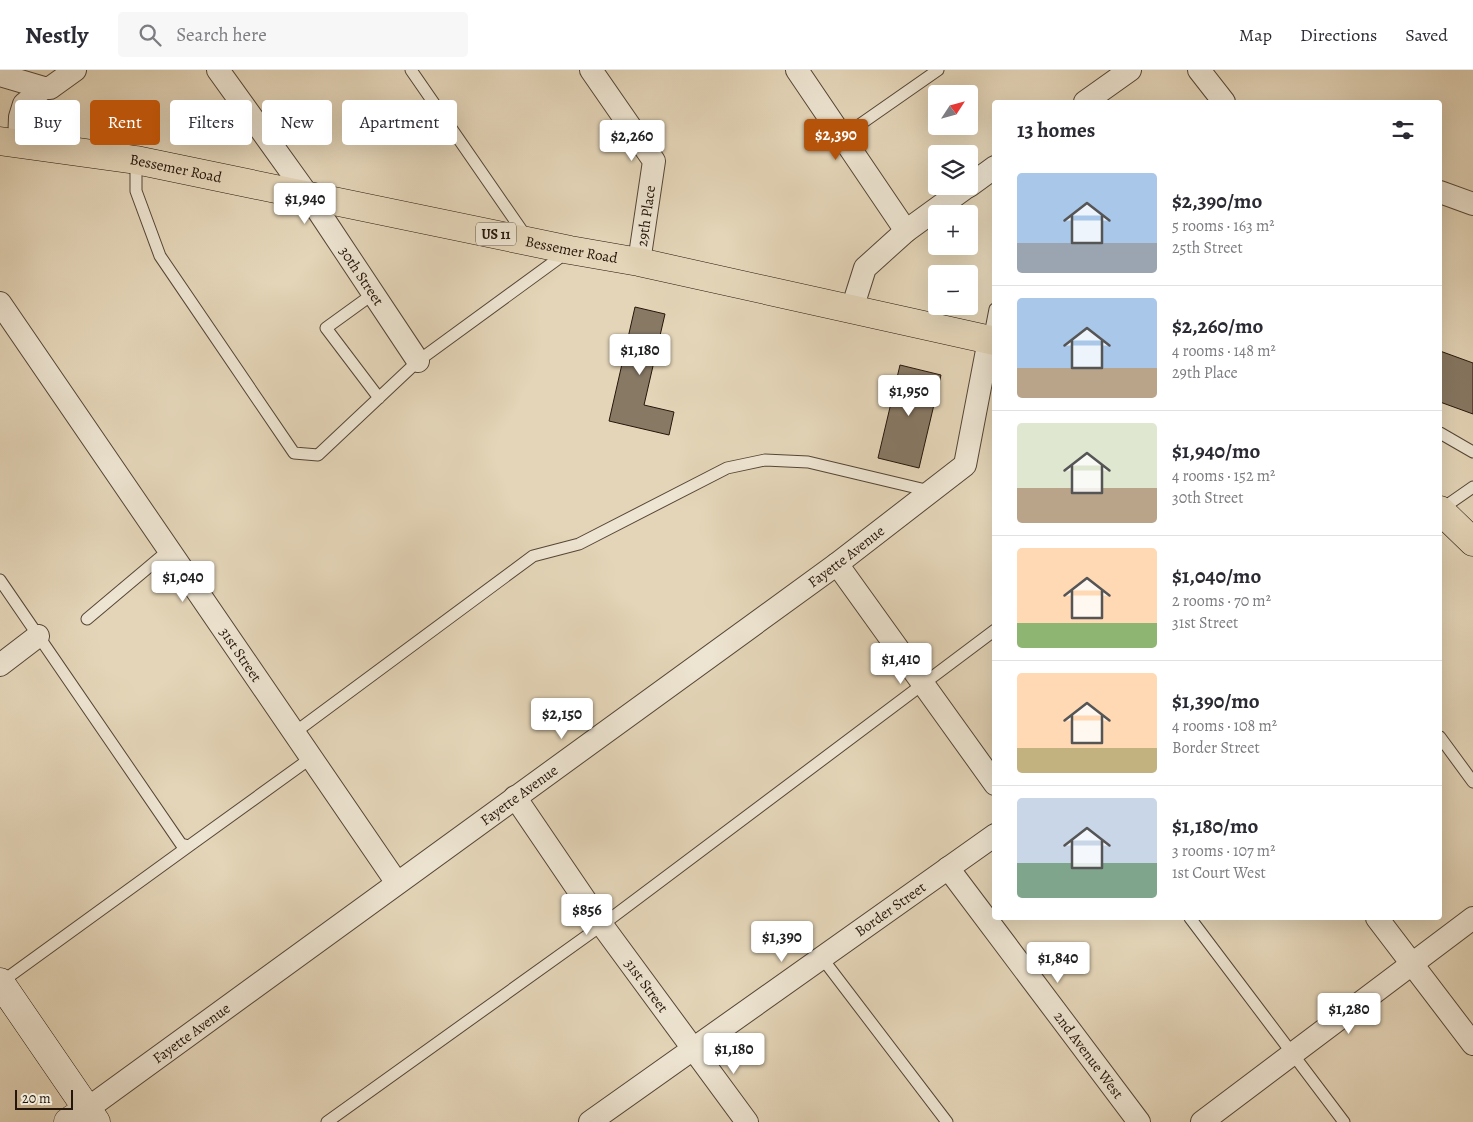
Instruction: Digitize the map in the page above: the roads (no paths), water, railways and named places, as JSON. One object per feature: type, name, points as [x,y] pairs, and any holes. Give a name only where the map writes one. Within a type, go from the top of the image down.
[{"type":"main road","name":"Bessemer Road","points":[[9,143],[136,160],[307,194],[570,250],[639,262],[992,341]]},
{"type":"main road","points":[[1442,512],[1473,542]]},
{"type":"main road","points":[[0,982],[83,1118]]},
{"type":"street","points":[[0,75],[44,88],[50,88],[75,70]]},
{"type":"street","name":"30th Street","points":[[218,70],[307,194],[418,361]]},
{"type":"street","name":"29th Place","points":[[590,70],[654,161],[639,262]]},
{"type":"street","points":[[797,70],[906,231]]},
{"type":"street","points":[[1088,100],[1130,70]]},
{"type":"street","points":[[1199,70],[1222,100]]},
{"type":"street","points":[[9,143],[24,104],[44,88]]},
{"type":"street","points":[[978,179],[992,169]]},
{"type":"street","points":[[1442,193],[1473,204]]},
{"type":"street","points":[[852,309],[865,268],[906,231],[956,195]]},
{"type":"street","name":"31st Street","points":[[0,303],[398,883]]},
{"type":"street","name":"Fayette Avenue","points":[[83,1118],[398,883],[837,564],[933,492],[965,465],[992,341]]},
{"type":"street","points":[[837,564],[992,780]]},
{"type":"street","points":[[0,665],[38,636]]},
{"type":"street","name":"31st Street","points":[[516,797],[602,925],[692,1050],[747,1122]]},
{"type":"street","name":"Border Street","points":[[590,1122],[992,837]]},
{"type":"street","name":"2nd Avenue West","points":[[948,868],[1139,1122]]},
{"type":"street","points":[[1202,1122],[1473,918]]},
{"type":"street","points":[[1379,920],[1473,1044]]},
{"type":"lane","points":[[31,70],[44,88]]},
{"type":"lane","points":[[410,70],[530,241]]},
{"type":"lane","points":[[842,138],[938,70]]},
{"type":"lane","points":[[136,160],[136,191],[160,256],[294,453],[318,455],[418,361],[570,250]]},
{"type":"lane","points":[[373,294],[326,328],[379,398]]},
{"type":"lane","points":[[1442,434],[1473,452]]},
{"type":"lane","points":[[294,733],[533,556],[579,544],[727,468],[765,460],[808,462],[933,492]]},
{"type":"lane","points":[[1442,509],[1473,487]]},
{"type":"lane","points":[[87,619],[169,550]]},
{"type":"lane","points":[[0,580],[181,844],[189,846]]},
{"type":"lane","points":[[328,1122],[602,925],[992,632]]},
{"type":"lane","points":[[1442,740],[1473,782]]},
{"type":"lane","points":[[0,982],[311,758]]},
{"type":"lane","points":[[1192,920],[1344,1122]]},
{"type":"lane","points":[[822,958],[947,1122]]}]
